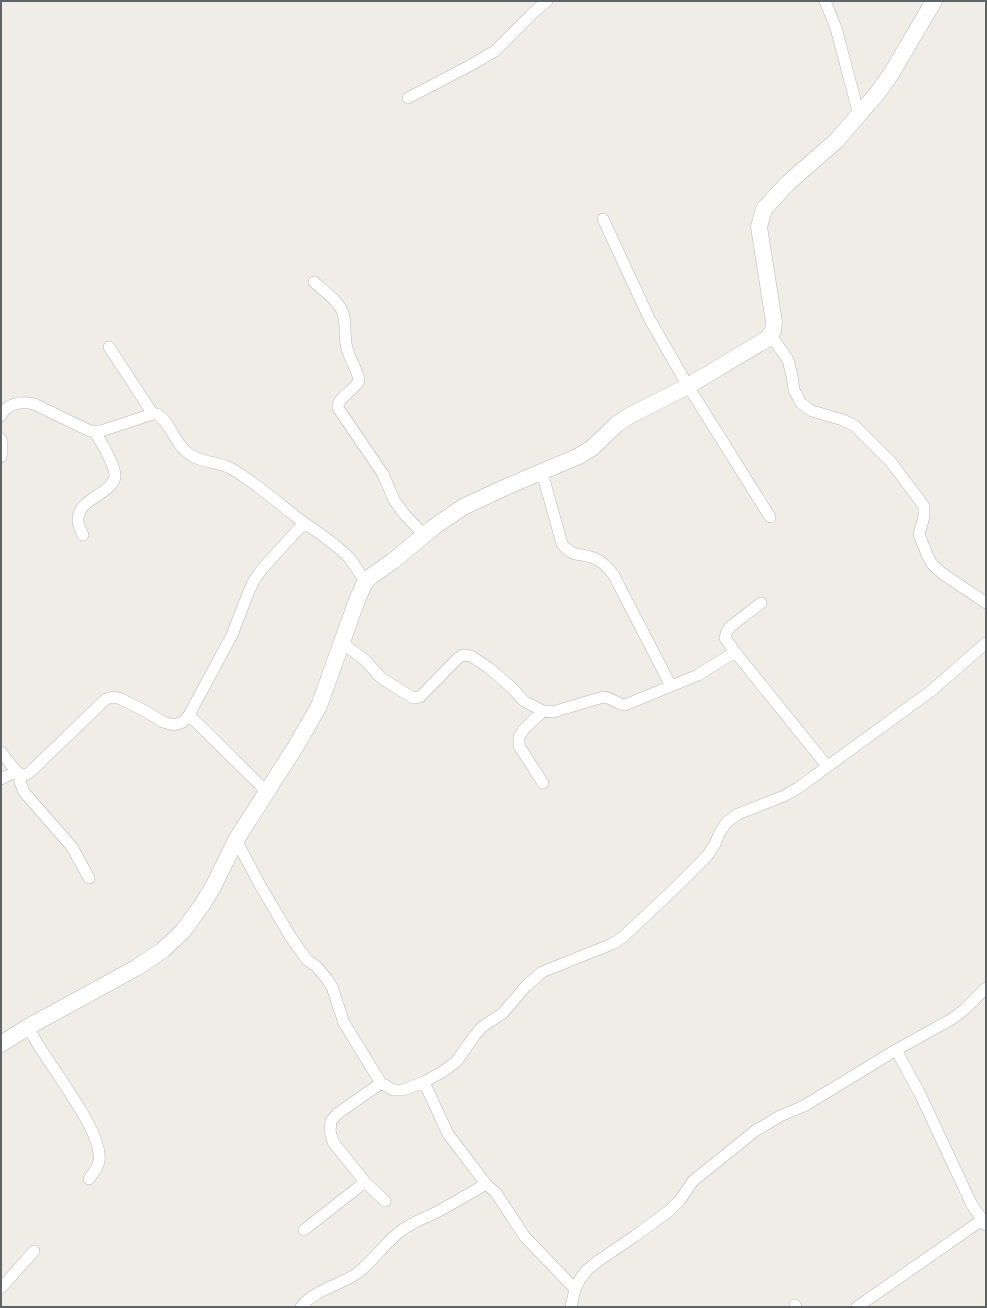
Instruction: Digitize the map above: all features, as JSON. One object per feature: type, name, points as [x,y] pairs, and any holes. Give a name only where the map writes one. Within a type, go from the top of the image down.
[{"type":"street","points":[[408,98],[472,65],[495,51],[547,1]]},
{"type":"street","points":[[825,1],[836,28],[859,115]]},
{"type":"street","points":[[1,1044],[28,1027],[136,968],[163,950],[183,931],[213,887],[236,840],[296,746],[319,706],[357,600],[365,582],[376,572],[394,561],[424,535],[463,507],[579,456],[592,448],[617,424],[629,416],[688,386],[767,339],[773,331],[774,322],[759,226],[764,209],[788,183],[836,141],[876,95],[891,74],[934,1]]},
{"type":"street","points":[[603,219],[650,320],[688,386],[770,517]]},
{"type":"street","points":[[314,282],[340,307],[344,315],[346,346],[359,380],[354,388],[339,401],[337,405],[338,408],[383,474],[394,500],[405,515],[424,535]]},
{"type":"street","points":[[770,334],[788,360],[794,390],[801,403],[812,411],[843,420],[855,426],[890,461],[924,506],[924,517],[919,534],[932,564],[943,574],[986,603]]},
{"type":"street","points":[[109,347],[153,414]]},
{"type":"street","points":[[1,416],[6,408],[12,405],[27,402],[34,404],[83,429],[96,432],[157,414],[161,417],[179,446],[194,457],[218,463],[230,468],[268,494],[304,523],[333,543],[350,560],[365,582]]},
{"type":"street","points":[[83,535],[78,520],[80,511],[87,503],[112,484],[114,477],[114,471],[96,432]]},
{"type":"street","points":[[1,439],[1,457]]},
{"type":"street","points":[[542,472],[562,544],[571,553],[596,559],[606,565],[613,574],[671,686]]},
{"type":"street","points":[[1,752],[22,776],[29,773],[106,698],[114,697],[121,699],[163,722],[174,725],[183,722],[189,715],[232,635],[249,591],[256,579],[263,568],[304,523]]},
{"type":"street","points":[[762,603],[731,626],[727,631],[725,638],[827,766]]},
{"type":"street","points":[[342,643],[365,660],[380,678],[413,698],[420,697],[457,659],[463,655],[471,656],[489,668],[511,687],[524,701],[543,711],[553,712],[603,697],[610,698],[620,705],[624,705],[698,675],[736,652]]},
{"type":"street","points":[[236,840],[290,936],[307,960],[316,966],[332,987],[344,1023],[381,1083],[393,1090],[403,1090],[424,1082],[456,1062],[478,1031],[503,1013],[526,986],[542,972],[612,944],[623,937],[707,856],[727,822],[738,814],[784,796],[798,788],[931,692],[986,644]]},
{"type":"street","points":[[543,711],[524,729],[519,737],[520,746],[543,783]]},
{"type":"street","points":[[189,715],[267,792]]},
{"type":"street","points":[[1,778],[17,772]]},
{"type":"street","points":[[17,772],[24,792],[72,847],[89,878]]},
{"type":"street","points":[[571,1307],[580,1279],[587,1270],[669,1211],[680,1200],[693,1181],[755,1131],[780,1116],[804,1106],[896,1050],[952,1019],[965,1009],[986,988]]},
{"type":"street","points":[[28,1027],[34,1041],[70,1093],[93,1132],[99,1147],[100,1161],[96,1170],[89,1179]]},
{"type":"street","points":[[857,1307],[984,1222],[972,1205],[920,1094],[896,1050]]},
{"type":"street","points":[[424,1082],[448,1134],[486,1184],[496,1193],[525,1237],[576,1289]]},
{"type":"street","points":[[381,1083],[337,1114],[331,1121],[330,1131],[333,1142],[365,1182],[385,1201]]},
{"type":"street","points":[[304,1230],[365,1182]]},
{"type":"street","points":[[300,1307],[328,1288],[355,1275],[400,1231],[410,1224],[458,1201],[486,1184]]},
{"type":"street","points":[[1,1288],[34,1251]]}]
